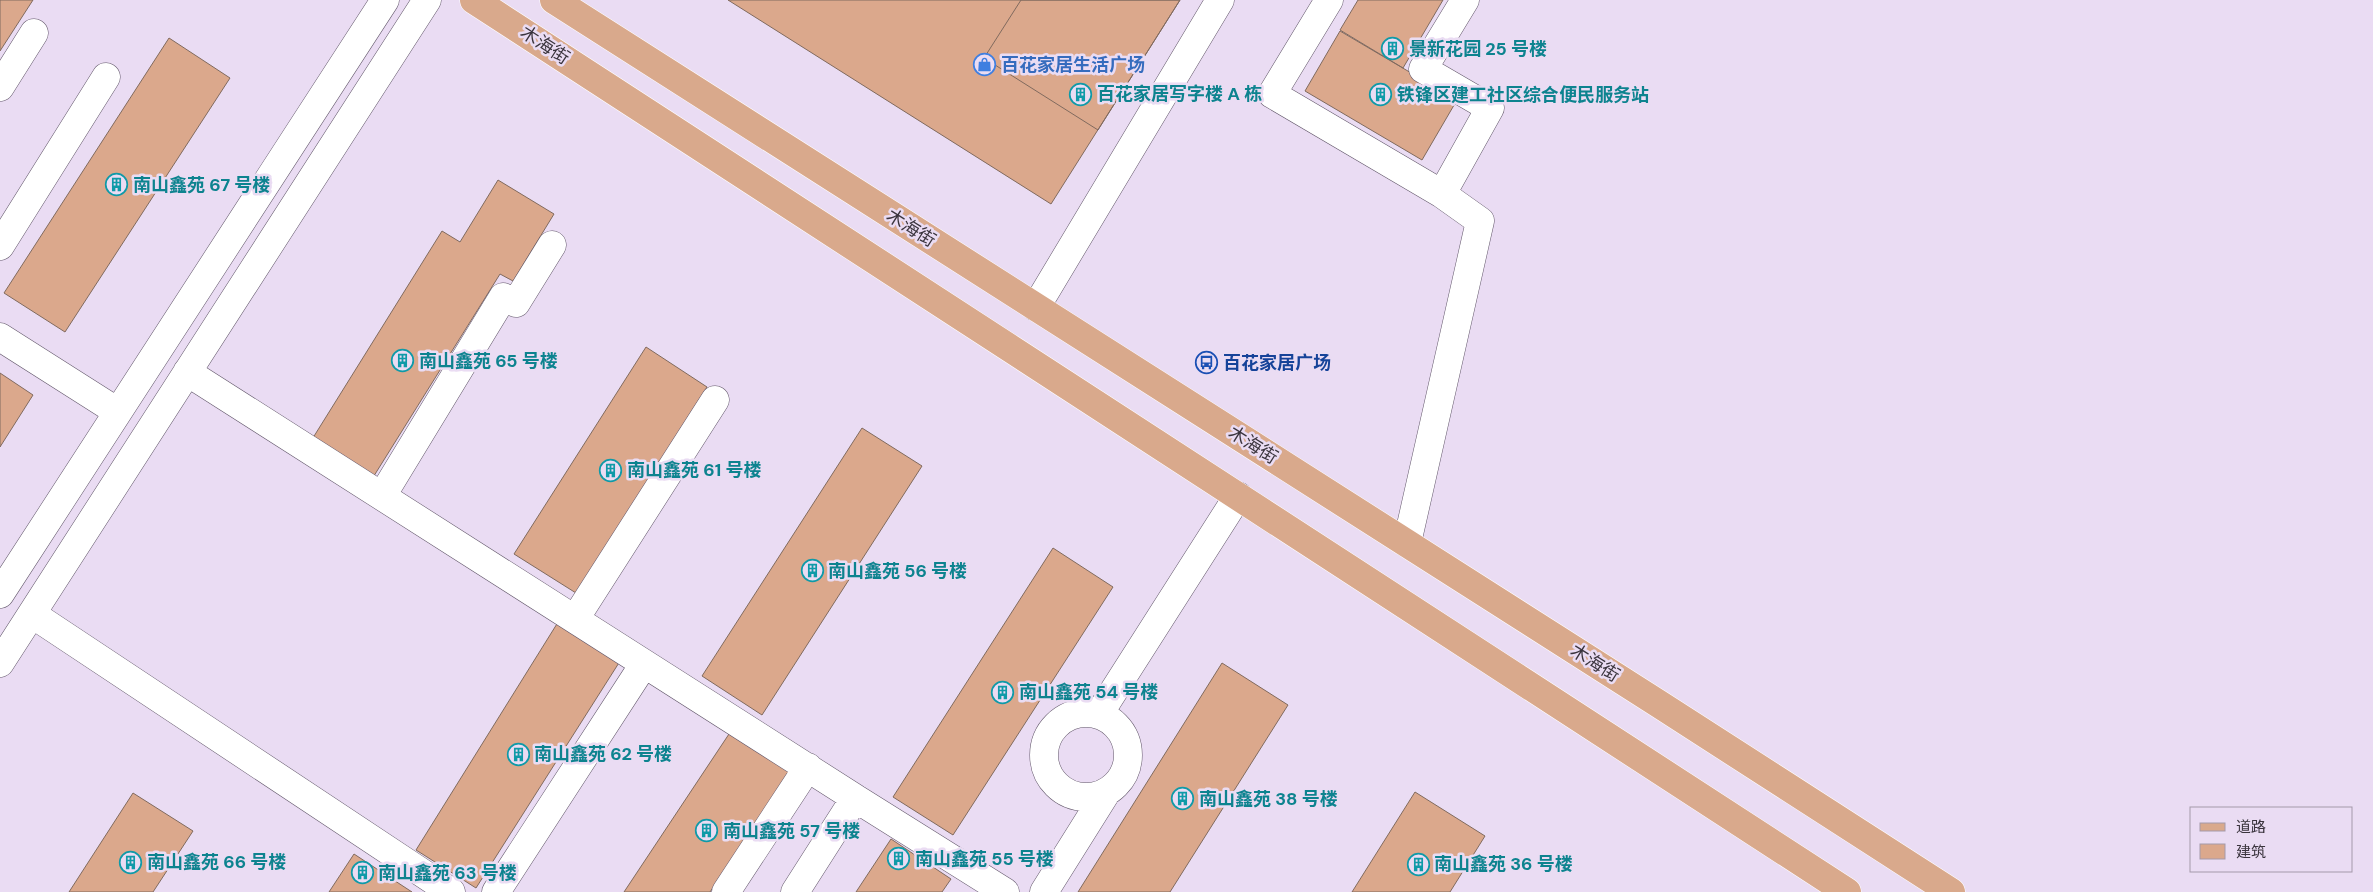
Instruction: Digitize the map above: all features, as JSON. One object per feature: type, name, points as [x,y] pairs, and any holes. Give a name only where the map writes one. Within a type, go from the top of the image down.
[{"type":"main road","name":"木海街","points":[[474,0],[1847,892]]},
{"type":"main road","name":"木海街","points":[[554,0],[1951,892]]},
{"type":"street","points":[[0,594],[385,0]]},
{"type":"street","points":[[0,663],[427,0]]},
{"type":"street","points":[[1036,307],[1220,0]]},
{"type":"street","points":[[1329,0],[1272,94],[1442,194],[1480,221],[1407,543]]},
{"type":"street","points":[[1442,194],[1490,108],[1423,69],[1464,0]]},
{"type":"street","points":[[0,87],[34,33]]},
{"type":"street","points":[[0,246],[106,76]]},
{"type":"street","points":[[382,496],[503,297],[516,303],[552,245]]},
{"type":"street","points":[[0,337],[118,412]]},
{"type":"street","points":[[187,372],[1005,892]]},
{"type":"street","points":[[575,619],[715,400]]},
{"type":"street","points":[[1099,714],[1238,496]]},
{"type":"street","points":[[32,614],[451,892]]},
{"type":"street","points":[[496,892],[644,664]]},
{"type":"street","points":[[1044,892],[1106,793],[1117,784],[1124,773],[1128,759],[1127,744],[1122,731],[1111,720],[1099,714],[1084,712],[1070,715],[1058,722],[1048,734],[1043,760],[1047,773],[1055,785],[1066,793],[1079,797],[1092,797],[1106,793]]},
{"type":"street","points":[[726,892],[808,767]]},
{"type":"street","points":[[796,892],[855,798]]},
{"type":"building","points":[[0,0],[33,0],[0,51]]},
{"type":"building","name":"百花家居生活广场","points":[[728,0],[1180,0],[1051,204]]},
{"type":"building","name":"百花家居写字楼 A 栋","points":[[1021,0],[1180,0],[1098,130],[984,58]]},
{"type":"building","name":"景新花园 25 号楼","points":[[1358,0],[1443,0],[1403,68],[1340,30]]},
{"type":"building","name":"铁锋区建工社区综合便民服务站","points":[[1340,31],[1457,100],[1422,160],[1305,91]]},
{"type":"building","name":"南山鑫苑 67 号楼","points":[[169,38],[230,78],[65,332],[4,293]]},
{"type":"building","name":"南山鑫苑 65 号楼","points":[[498,180],[554,214],[513,281],[500,274],[372,479],[311,441],[442,231],[460,242]]},
{"type":"building","name":"南山鑫苑 61 号楼","points":[[646,347],[707,387],[576,593],[514,554]]},
{"type":"building","points":[[0,373],[33,395],[0,447]]},
{"type":"building","name":"南山鑫苑 56 号楼","points":[[862,428],[922,466],[762,715],[702,676]]},
{"type":"building","name":"南山鑫苑 54 号楼","points":[[1053,548],[1113,587],[953,835],[893,797]]},
{"type":"building","name":"南山鑫苑 62 号楼","points":[[560,619],[622,658],[476,888],[416,850]]},
{"type":"building","name":"南山鑫苑 38 号楼","points":[[1222,663],[1288,705],[1170,892],[1078,892]]},
{"type":"building","name":"南山鑫苑 57 号楼","points":[[731,731],[791,771],[710,892],[624,892]]},
{"type":"building","name":"南山鑫苑 36 号楼","points":[[1415,792],[1485,836],[1450,892],[1352,892]]},
{"type":"building","name":"南山鑫苑 66 号楼","points":[[133,793],[193,831],[153,892],[69,892]]},
{"type":"building","name":"南山鑫苑 55 号楼","points":[[891,839],[951,879],[942,892],[856,892]]},
{"type":"building","name":"南山鑫苑 63 号楼","points":[[354,854],[412,892],[329,892]]},
{"type":"place","name":"景新花园 25 号楼","points":[[1393,49]]},
{"type":"place","name":"百花家居生活广场","points":[[985,65]]},
{"type":"place","name":"百花家居写字楼 A 栋","points":[[1081,94]]},
{"type":"place","name":"铁锋区建工社区综合便民服务站","points":[[1381,95]]},
{"type":"place","name":"南山鑫苑 67 号楼","points":[[117,185]]},
{"type":"place","name":"南山鑫苑 65 号楼","points":[[403,361]]},
{"type":"place","name":"百花家居广场","points":[[1207,363]]},
{"type":"place","name":"南山鑫苑 61 号楼","points":[[611,470]]},
{"type":"place","name":"南山鑫苑 56 号楼","points":[[812,571]]},
{"type":"place","name":"南山鑫苑 54 号楼","points":[[1003,692]]},
{"type":"place","name":"南山鑫苑 62 号楼","points":[[518,754]]},
{"type":"place","name":"南山鑫苑 38 号楼","points":[[1183,799]]},
{"type":"place","name":"南山鑫苑 57 号楼","points":[[707,831]]},
{"type":"place","name":"南山鑫苑 55 号楼","points":[[899,859]]},
{"type":"place","name":"南山鑫苑 66 号楼","points":[[131,862]]},
{"type":"place","name":"南山鑫苑 36 号楼","points":[[1418,864]]},
{"type":"place","name":"南山鑫苑 63 号楼","points":[[362,873]]}]
